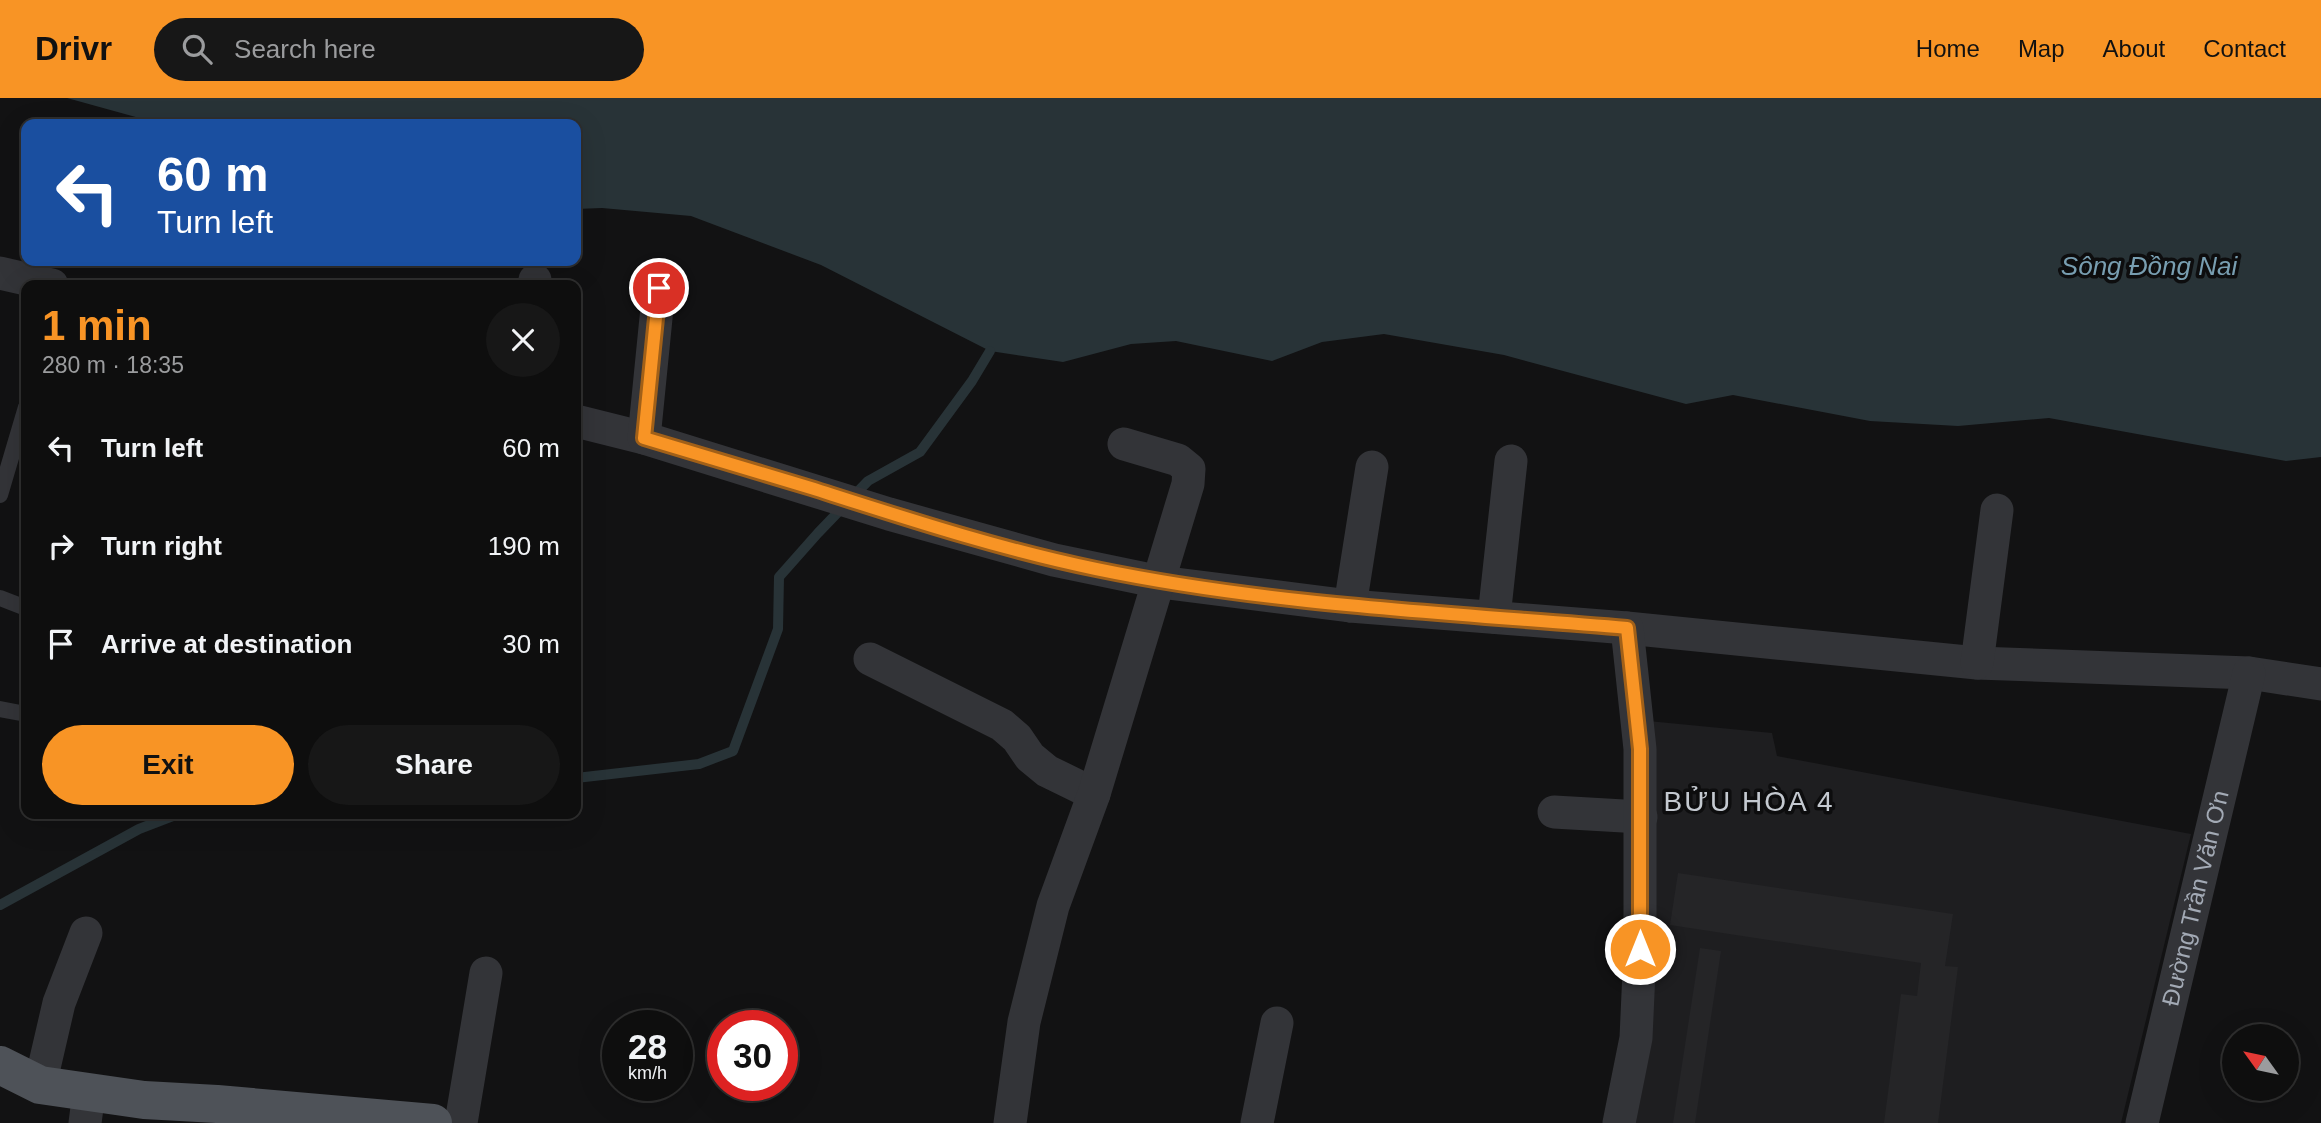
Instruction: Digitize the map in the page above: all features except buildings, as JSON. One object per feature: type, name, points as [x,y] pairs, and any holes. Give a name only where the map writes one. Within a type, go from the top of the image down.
[{"type":"main road","points":[[0,1065],[87,1107],[144,1100],[216,1114],[433,1123]]},
{"type":"street","points":[[0,273],[30,280]]},
{"type":"street","points":[[644,438],[659,288]]},
{"type":"street","points":[[581,422],[644,438],[889,514],[1054,560],[1160,582],[1350,606],[1627,628],[1977,663],[2249,673],[2320,679]]},
{"type":"street","points":[[1010,1123],[1024,1022],[1053,906],[1094,794],[1188,484],[1189,469],[1178,460],[1124,444]]},
{"type":"street","points":[[1494,617],[1511,461]]},
{"type":"street","points":[[1350,606],[1372,467]]},
{"type":"street","points":[[1977,663],[1997,510]]},
{"type":"street","points":[[1619,1123],[1636,1038],[1640,949],[1640,749],[1627,628]]},
{"type":"street","points":[[870,659],[1002,725],[1017,738],[1030,757],[1047,771],[1094,794]]},
{"type":"street","name":"Đường Trần Văn Ơn","points":[[2143,1123],[2249,673]]},
{"type":"street","points":[[1554,812],[1641,817]]},
{"type":"street","points":[[40,1085],[59,1003],[86,933]]},
{"type":"street","points":[[461,1123],[486,973]]},
{"type":"street","points":[[1257,1123],[1278,1023]]},
{"type":"lane","points":[[0,495],[21,424]]},
{"type":"lane","points":[[0,598],[21,606]]},
{"type":"lane","points":[[0,709],[21,713]]},
{"type":"shaded area","points":[[1648,721],[1772,733],[1777,756],[2191,834],[2121,1123],[1632,1123]]},
{"type":"water","name":"Sông Đồng Nai","points":[[67,98],[2321,98],[2321,457],[2286,461],[2049,418],[1958,426],[1870,421],[1733,395],[1686,404],[1504,355],[1384,334],[1322,342],[1272,361],[1176,341],[1131,344],[1063,362],[990,351],[821,265],[691,216],[602,208],[581,209],[581,119],[143,119]]},
{"type":"waterway","points":[[581,777],[699,764],[733,751],[778,629],[779,577],[868,481],[920,452],[972,381],[990,351]]},
{"type":"waterway","points":[[0,905],[139,829],[165,819]]},
{"type":"district","name":"BỬU HÒA 4","points":[[1749,801]]},
{"type":"route","points":[[659,288],[644,438],[889,514],[1054,560],[1160,582],[1350,606],[1627,628],[1640,749],[1640,949]]}]
